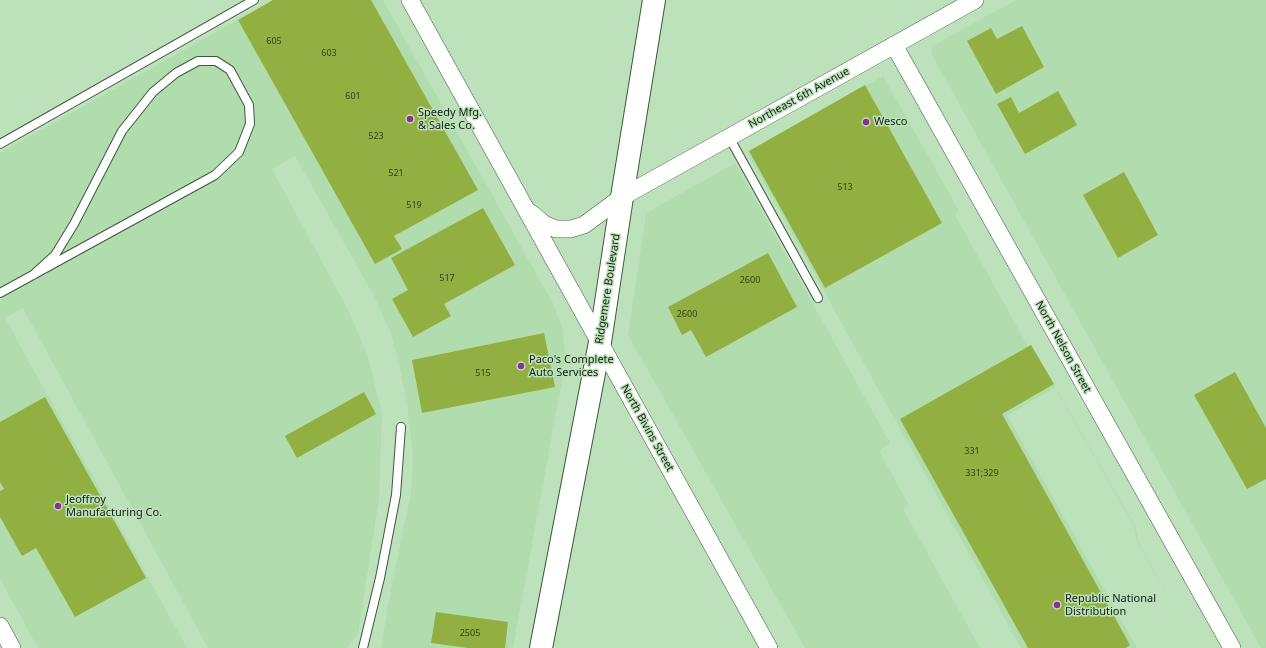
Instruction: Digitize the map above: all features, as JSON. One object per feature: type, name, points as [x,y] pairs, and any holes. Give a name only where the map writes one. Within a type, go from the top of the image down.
[{"type":"main road","name":"Ridgemere Boulevard","points":[[541,648],[600,342],[654,0]]},
{"type":"street","name":"North Bivins Street","points":[[410,0],[769,648]]},
{"type":"street","name":"Northeast 6th Avenue","points":[[622,197],[975,0]]},
{"type":"street","name":"North Nelson Street","points":[[894,45],[1232,648]]},
{"type":"street","name":"North Bivins Street","points":[[526,208],[544,224],[556,229],[571,229],[584,225],[622,197]]},
{"type":"street","points":[[0,626],[12,648]]},
{"type":"lane","points":[[0,144],[254,0]]},
{"type":"lane","points":[[0,293],[215,175],[239,152],[250,124],[249,105],[230,70],[216,61],[198,61],[176,73],[153,92],[122,130],[74,224],[55,255],[32,275]]},
{"type":"lane","points":[[729,137],[818,298]]},
{"type":"lane","points":[[363,648],[380,578],[396,495],[401,427]]},
{"type":"shaded area","points":[[273,0],[383,0],[553,303],[562,327],[565,352],[563,375],[513,648],[381,648],[388,605],[411,493],[413,455],[408,410],[397,354],[389,329],[374,296],[295,156],[272,169],[347,308],[368,356],[382,415],[379,499],[358,634],[347,648],[208,648],[23,308],[5,318],[187,648],[38,648],[0,579],[0,153]]},
{"type":"shaded area","points":[[1016,0],[1266,0],[1266,648],[1261,648],[931,53],[932,46]]},
{"type":"shaded area","points":[[883,76],[958,209],[956,217],[1028,346],[1031,345],[1135,526],[1139,544],[1197,648],[1138,544],[1134,526],[1055,388],[1007,415],[1137,648],[1021,648],[747,152]]},
{"type":"shaded area","points":[[735,163],[890,443],[879,451],[909,505],[903,509],[980,648],[805,648],[628,335],[646,213]]},
{"type":"building","points":[[273,0],[371,0],[478,190],[394,236],[402,249],[375,264],[238,20]]},
{"type":"building","points":[[1022,26],[1044,67],[996,94],[967,41],[991,28],[997,39]]},
{"type":"building","points":[[865,85],[942,223],[825,288],[749,151]]},
{"type":"building","points":[[1058,91],[1077,125],[1025,154],[997,104],[1011,97],[1019,113]]},
{"type":"building","points":[[1124,172],[1158,235],[1118,258],[1083,195]]},
{"type":"building","points":[[483,208],[515,265],[444,304],[451,316],[413,337],[392,299],[408,290],[391,258]]},
{"type":"building","points":[[768,253],[797,307],[706,357],[691,330],[682,335],[668,307]]},
{"type":"building","points":[[544,333],[555,387],[422,413],[412,360]]},
{"type":"building","points":[[1031,345],[1054,384],[1002,414],[1130,645],[1126,648],[1028,648],[900,419]]},
{"type":"building","points":[[1235,372],[1266,428],[1266,479],[1247,489],[1194,395]]},
{"type":"building","points":[[364,392],[376,414],[297,458],[285,436]]},
{"type":"building","points":[[45,397],[146,578],[75,617],[36,548],[22,556],[0,517],[0,491],[4,489],[0,482],[0,422]]},
{"type":"building","points":[[436,612],[508,622],[505,648],[468,648],[431,643]]},
{"type":"place","name":"Speedy Mfg. & Sales Co.","points":[[410,119]]},
{"type":"place","name":"Wesco","points":[[866,122]]},
{"type":"place","name":"Paco's Complete Auto Services","points":[[521,366]]},
{"type":"place","name":"Jeoffroy Manufacturing Co.","points":[[58,506]]},
{"type":"place","name":"Republic National Distribution","points":[[1057,605]]}]
